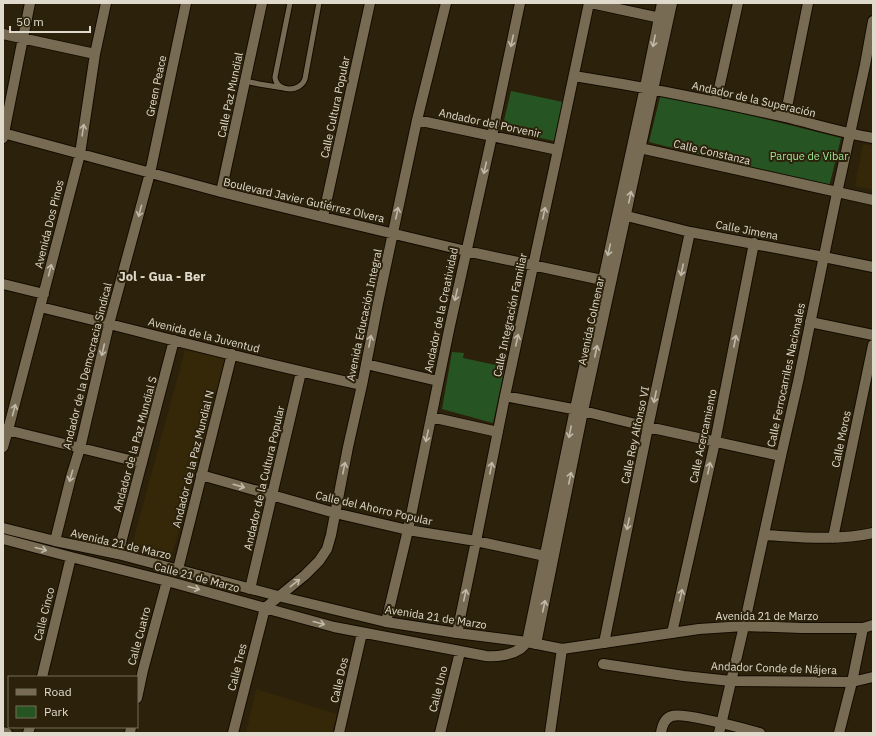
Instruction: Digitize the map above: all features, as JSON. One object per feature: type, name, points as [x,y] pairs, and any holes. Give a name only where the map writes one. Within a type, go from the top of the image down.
[{"type":"street","points":[[3,135],[30,3]]},
{"type":"street","name":"Avenida Dos Pinos","points":[[3,447],[6,429],[44,294],[80,154],[95,54],[106,3]]},
{"type":"street","name":"Green Peace","points":[[150,173],[186,3]]},
{"type":"street","name":"Calle Paz Mundial","points":[[221,192],[262,3]]},
{"type":"street","name":"Calle Cultura Popular","points":[[323,217],[370,3]]},
{"type":"street","name":"Avenida Educación Integral","points":[[264,608],[305,575],[319,561],[327,549],[417,120],[446,3]]},
{"type":"street","name":"Andador de la Creatividad","points":[[386,622],[408,530],[438,381],[520,3]]},
{"type":"street","points":[[590,3],[664,18]]},
{"type":"street","name":"Calle Integración Familiar","points":[[456,633],[476,541],[504,396],[590,3]]},
{"type":"street","name":"Avenida Colmenar","points":[[662,3],[664,18]]},
{"type":"street","name":"Avenida Colmenar","points":[[532,643],[579,410],[621,214],[664,18],[672,3]]},
{"type":"street","points":[[716,102],[738,3]]},
{"type":"street","points":[[785,117],[808,3]]},
{"type":"street","name":"Calle Ferrocarriles Nacionales","points":[[720,728],[798,382],[850,134],[869,66],[873,21]]},
{"type":"street","points":[[3,34],[95,54]]},
{"type":"street","name":"Andador de la Superación","points":[[574,76],[649,88],[785,117],[850,134],[873,138]]},
{"type":"street","name":"Avenida Colmenar","points":[[532,643],[544,556],[579,410],[602,280],[640,148],[649,88]]},
{"type":"street","name":"Andador del Porvenir","points":[[417,120],[558,150]]},
{"type":"street","name":"Boulevard Javier Gutiérrez Olvera","points":[[3,135],[323,217],[466,251],[602,280]]},
{"type":"street","name":"Calle Constanza","points":[[640,148],[873,200]]},
{"type":"street","name":"Andador de la Democracia Sindical","points":[[55,541],[71,476],[80,448],[109,324],[150,173]]},
{"type":"street","name":"Calle Jimena","points":[[621,214],[690,232],[754,243],[873,267]]},
{"type":"street","name":"Calle Rey Alfonso VI","points":[[604,643],[690,232]]},
{"type":"street","name":"Calle Acercamiento","points":[[672,633],[715,442],[754,243]]},
{"type":"street","points":[[3,284],[44,294]]},
{"type":"street","name":"Avenida de la Juventud","points":[[40,308],[301,372],[362,385]]},
{"type":"street","points":[[810,322],[873,335]]},
{"type":"street","name":"Andador de la Paz Mundial S","points":[[118,554],[174,340]]},
{"type":"street","name":"Calle Moros","points":[[832,538],[873,345]]},
{"type":"street","name":"Andador de la Paz Mundial N","points":[[178,569],[232,354]]},
{"type":"street","points":[[366,364],[438,381]]},
{"type":"street","name":"Andador de la Cultura Popular","points":[[250,589],[301,372]]},
{"type":"street","points":[[504,396],[579,410],[648,427],[781,456]]},
{"type":"street","points":[[431,417],[498,432]]},
{"type":"street","points":[[6,429],[142,464]]},
{"type":"street","name":"Calle del Ahorro Popular","points":[[201,475],[335,513],[408,530],[476,541],[544,556]]},
{"type":"street","name":"Avenida 21 de Marzo","points":[[3,528],[55,541],[118,554],[250,589],[386,622],[532,643],[562,649],[672,633],[744,626],[862,628],[873,625]]},
{"type":"street","points":[[764,535],[832,538],[873,533]]},
{"type":"street","name":"Calle 21 de Marzo","points":[[3,539],[166,581],[334,627],[460,652],[496,657],[512,653],[532,643]]},
{"type":"street","name":"Calle Cinco","points":[[42,676],[71,557]]},
{"type":"street","name":"Calle Cuatro","points":[[138,693],[166,581]]},
{"type":"street","name":"Calle Tres","points":[[233,733],[264,608]]},
{"type":"street","points":[[839,733],[852,682],[862,628]]},
{"type":"street","name":"Calle Dos","points":[[339,733],[362,632]]},
{"type":"street","points":[[550,733],[562,649]]},
{"type":"street","name":"Calle Uno","points":[[440,733],[460,652]]},
{"type":"street","name":"Andador Conde de Nájera","points":[[603,664],[684,676],[731,681],[852,682],[873,677]]},
{"type":"street","points":[[661,733],[662,726],[667,719],[674,715],[697,718],[720,728],[760,733]]},
{"type":"street","points":[[3,732],[7,733]]},
{"type":"lane","points":[[285,88],[277,82],[275,77],[290,3]]},
{"type":"lane","points":[[245,81],[292,89],[298,88],[304,84],[319,3]]},
{"type":"shaded area","points":[[863,144],[873,146],[873,190],[855,186]]},
{"type":"shaded area","points":[[185,350],[228,360],[171,558],[131,549]]},
{"type":"shaded area","points":[[256,689],[337,714],[332,733],[246,733]]},
{"type":"green space","points":[[511,91],[563,102],[554,141],[502,129]]},
{"type":"green space","name":"Parque de Vibar","points":[[661,93],[841,138],[829,187],[649,142]]},
{"type":"green space","points":[[452,352],[464,353],[463,358],[505,367],[493,423],[442,409]]},
{"type":"district","name":"Jol - Gua - Ber","points":[[162,276]]}]
